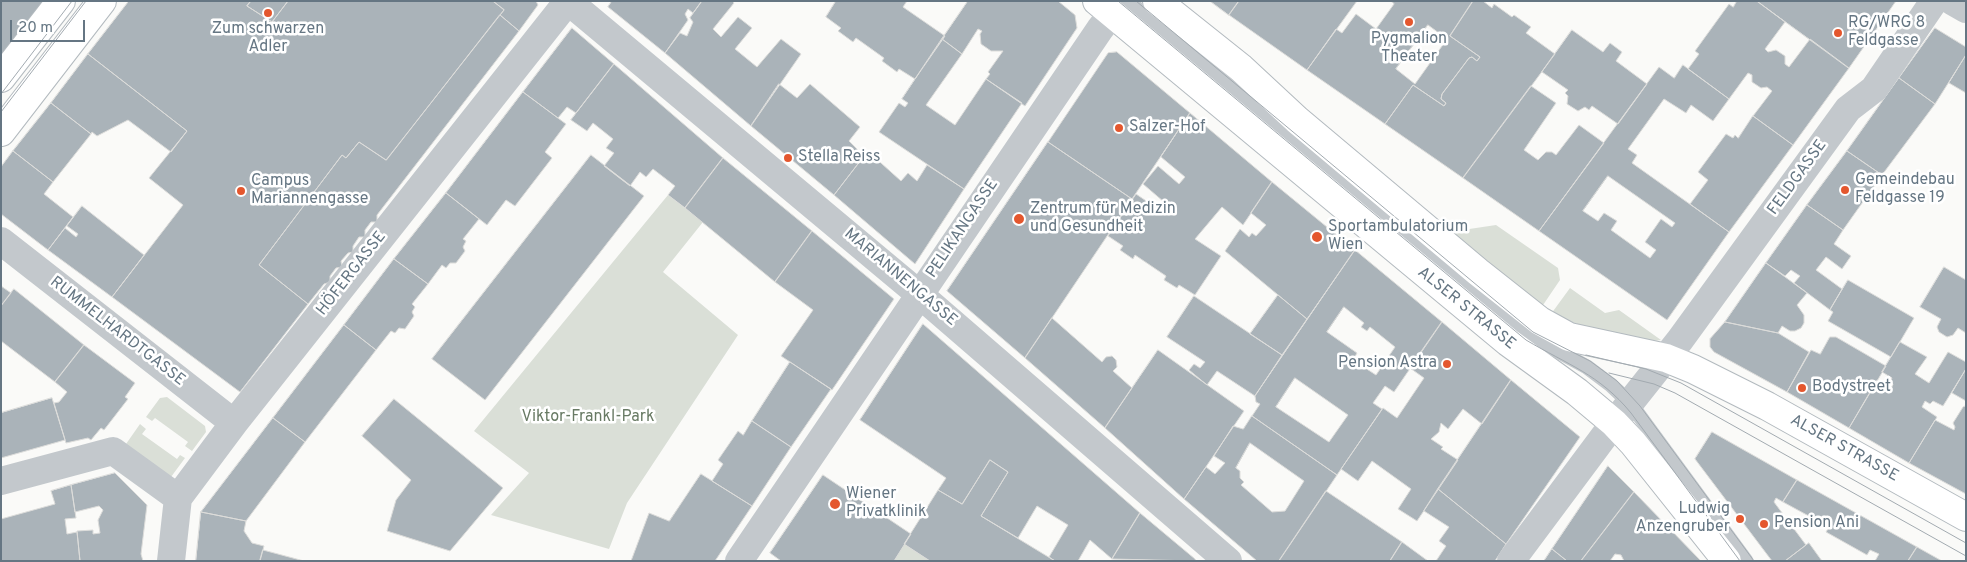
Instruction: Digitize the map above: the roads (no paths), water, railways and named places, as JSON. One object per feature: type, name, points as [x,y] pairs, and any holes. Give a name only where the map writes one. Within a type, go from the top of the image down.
[{"type":"main road","points":[[1,132],[16,75],[61,1]]},
{"type":"main road","points":[[16,75],[102,1]]},
{"type":"main road","name":"ALSER STRASSE","points":[[1155,2],[1241,68],[1298,120],[1470,266],[1540,321],[1569,337],[1666,358],[1693,369],[1767,406],[1966,517]]},
{"type":"main road","name":"ALSER STRASSE","points":[[1115,4],[1513,347],[1577,392],[1622,413],[1633,443],[1727,561]]},
{"type":"street","name":"MARIANNENGASSE","points":[[568,1],[919,294],[1228,561]]},
{"type":"street","name":"HÖFERGASSE","points":[[178,498],[234,424],[568,1]]},
{"type":"street","name":"FELDGASSE","points":[[1666,358],[1848,110],[1874,89],[1934,1]]},
{"type":"street","points":[[1952,1],[1966,9]]},
{"type":"street","name":"PELIKANGASSE","points":[[739,561],[1115,4]]},
{"type":"street","name":"RUMMELHARDTGASSE","points":[[1,241],[234,424]]},
{"type":"street","points":[[1511,561],[1622,413],[1666,358]]},
{"type":"street","points":[[1,481],[113,451],[178,498],[171,561]]},
{"type":"lane","points":[[1622,413],[1746,561]]},
{"type":"tram line","points":[[1,94],[72,1]]},
{"type":"tram line","points":[[1,112],[86,1]]},
{"type":"tram line","points":[[1118,1],[1526,340],[1582,371],[1607,389],[1631,413],[1740,561]]},
{"type":"tram line","points":[[1136,1],[1533,332],[1590,361],[1617,381],[1640,406],[1754,561]]},
{"type":"tram line","points":[[1586,355],[1646,369],[1681,383],[1966,543]]},
{"type":"tram line","points":[[1609,373],[1654,384],[1675,393],[1966,556]]},
{"type":"place","name":"Zum schwarzen Adler","points":[[268,13]]},
{"type":"place","name":"Pygmalion Theater","points":[[1409,22]]},
{"type":"place","name":"RG/WRG 8 Feldgasse","points":[[1838,33]]},
{"type":"place","name":"Salzer-Hof","points":[[1119,128]]},
{"type":"place","name":"Stella Reiss","points":[[788,158]]},
{"type":"place","name":"Gemeindebau Feldgasse 19","points":[[1845,190]]},
{"type":"place","name":"Campus Mariannengasse","points":[[241,191]]},
{"type":"place","name":"Zentrum für Medizin und Gesundheit","points":[[1019,219]]},
{"type":"place","name":"Sportambulatorium Wien","points":[[1317,237]]},
{"type":"place","name":"Pension Astra","points":[[1447,364]]},
{"type":"place","name":"Bodystreet","points":[[1802,388]]},
{"type":"place","name":"Wiener Privatklinik","points":[[835,504]]},
{"type":"place","name":"Ludwig Anzengruber","points":[[1740,519]]},
{"type":"place","name":"Pension Ani","points":[[1764,524]]},
{"type":"park label","name":"Viktor-Frankl-Park","points":[[588,418]]}]
